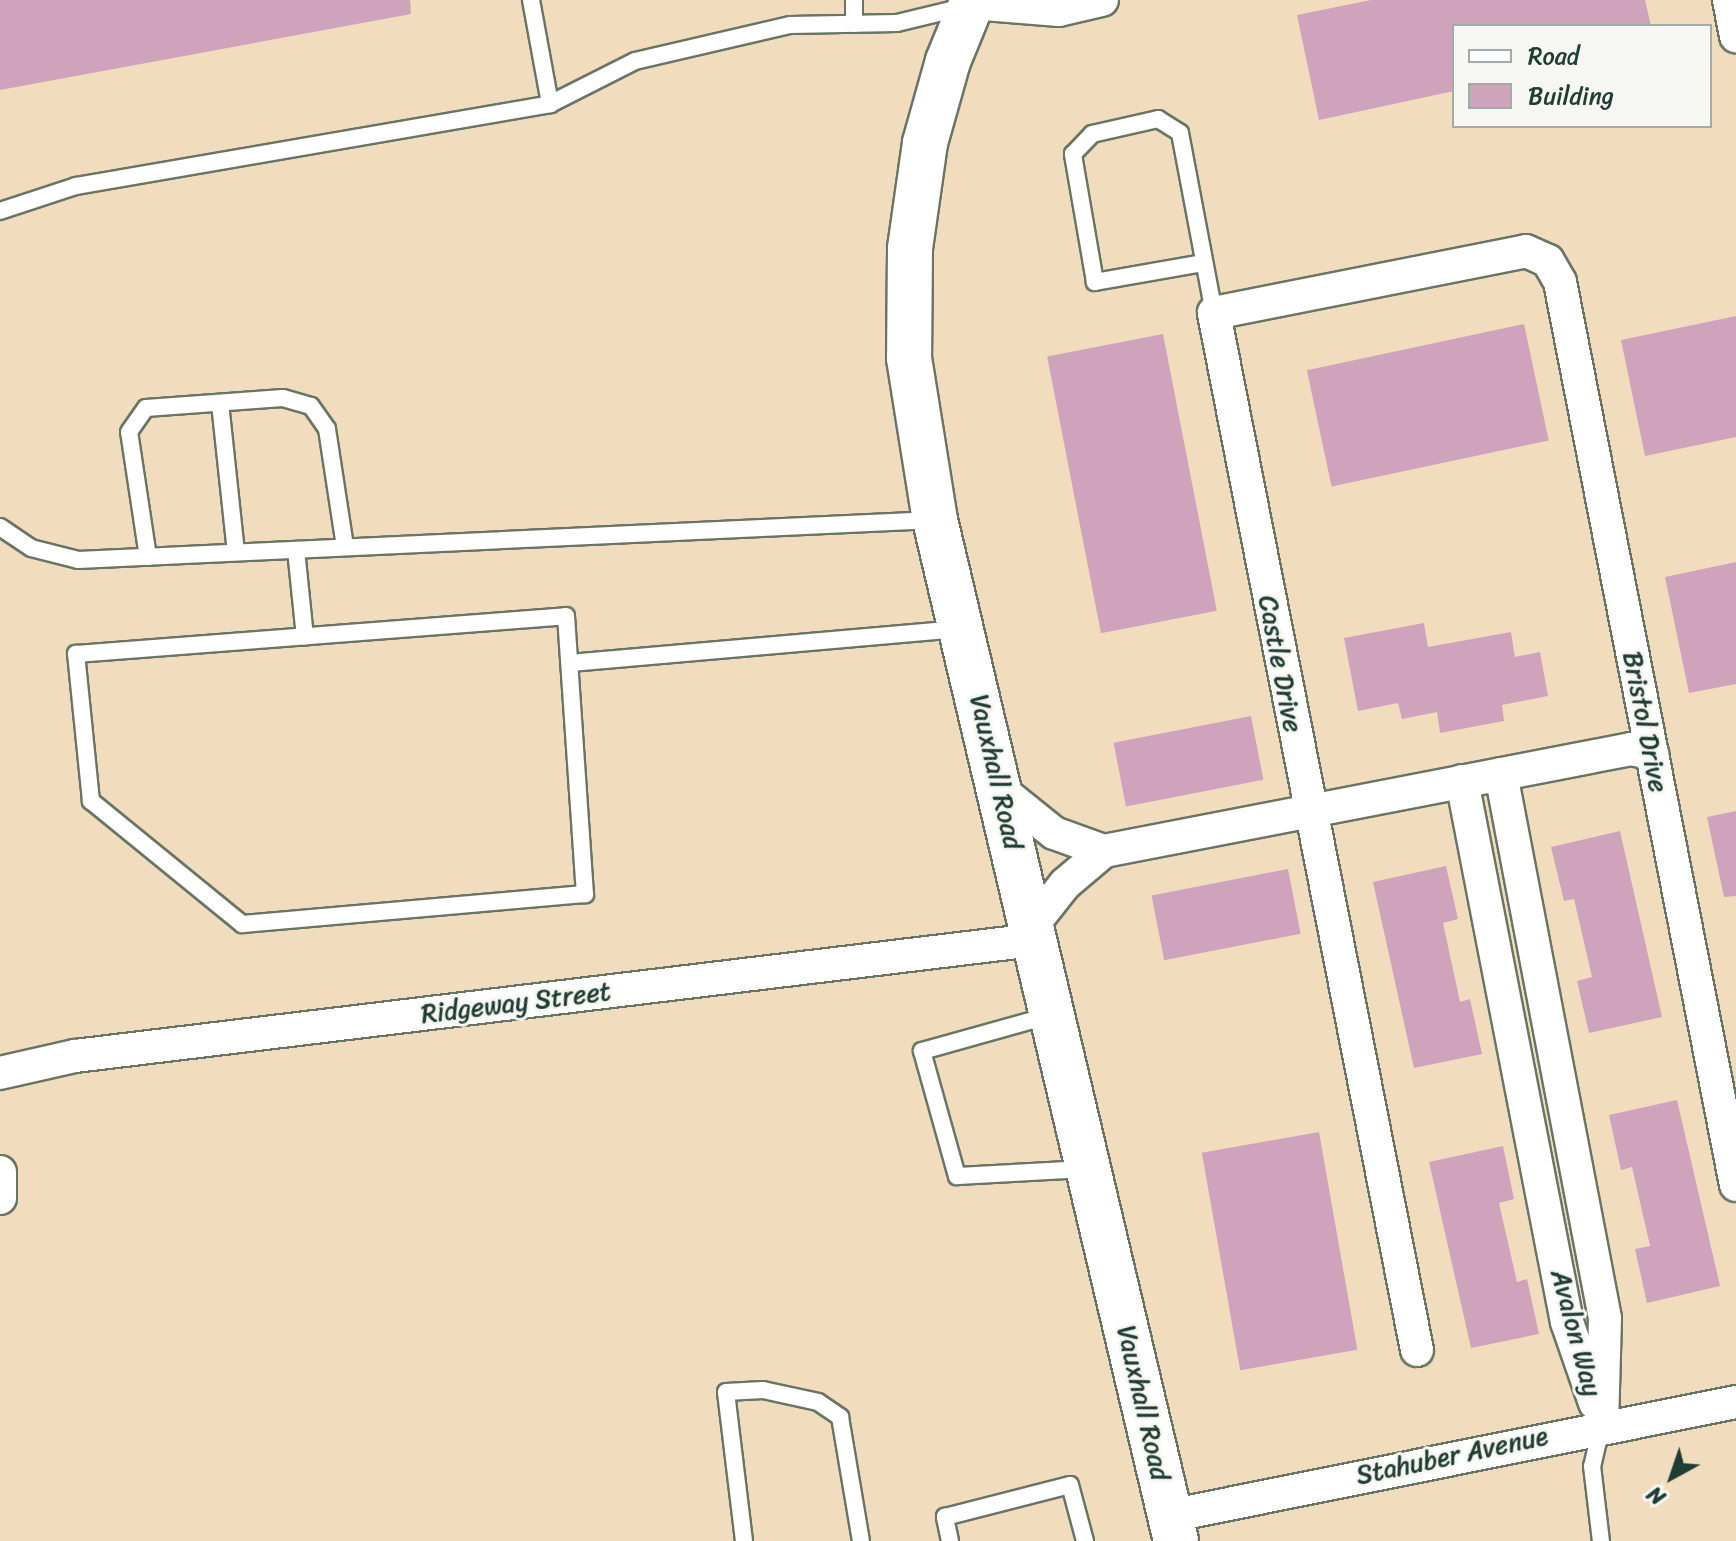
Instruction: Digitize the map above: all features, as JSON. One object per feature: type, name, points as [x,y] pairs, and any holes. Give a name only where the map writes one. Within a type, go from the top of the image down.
[{"type":"street","points":[[972,2],[1059,10],[1102,0]]},
{"type":"street","points":[[1729,0],[1736,36]]},
{"type":"street","name":"Vauxhall Road","points":[[972,2],[948,61],[925,143],[910,249],[909,358],[935,520],[1003,792],[1032,934],[1172,1528]]},
{"type":"street","name":"Bristol Drive","points":[[1214,313],[1526,251],[1548,261],[1560,282],[1736,1185]]},
{"type":"street","name":"Castle Drive","points":[[1214,313],[1308,812],[1417,1350]]},
{"type":"street","points":[[1032,934],[1065,884],[1104,851],[1631,749],[1652,754]]},
{"type":"street","name":"Avalon Way","points":[[1501,774],[1605,1318],[1602,1425]]},
{"type":"street","name":"Avalon Way","points":[[1462,781],[1567,1322],[1602,1425]]},
{"type":"street","points":[[1003,792],[1054,833],[1104,851]]},
{"type":"street","name":"Ridgeway Street","points":[[0,1073],[75,1056],[1032,934]]},
{"type":"street","points":[[0,1172],[0,1198]]},
{"type":"street","name":"Stahuber Avenue","points":[[1172,1528],[1602,1425],[1736,1402]]},
{"type":"lane","points":[[531,0],[550,104]]},
{"type":"lane","points":[[854,0],[854,24]]},
{"type":"lane","points":[[0,211],[76,186],[550,104],[635,61],[703,43],[790,25],[935,18],[972,2]]},
{"type":"lane","points":[[1203,263],[1095,282],[1073,154],[1092,134],[1158,119],[1180,133],[1214,313]]},
{"type":"lane","points":[[148,557],[129,432],[146,408],[283,398],[311,406],[327,429],[345,547]]},
{"type":"lane","points":[[220,403],[236,552]]},
{"type":"lane","points":[[0,527],[31,548],[78,560],[935,520]]},
{"type":"lane","points":[[296,550],[305,637]]},
{"type":"lane","points":[[566,616],[570,663],[585,894],[242,924],[91,801],[76,654],[566,616]]},
{"type":"lane","points":[[570,663],[963,629]]},
{"type":"lane","points":[[1051,1015],[922,1051],[957,1176],[1088,1169]]},
{"type":"lane","points":[[744,1541],[726,1392],[763,1390],[818,1402],[840,1417],[861,1541]]},
{"type":"lane","points":[[1601,1541],[1592,1466],[1602,1425]]},
{"type":"lane","points":[[950,1541],[945,1517],[1070,1485],[1085,1541]]},
{"type":"building","points":[[0,0],[410,0],[411,14],[0,90]]},
{"type":"building","points":[[1371,0],[1645,0],[1651,24],[1452,24],[1452,91],[1319,120],[1297,15]]},
{"type":"building","points":[[1736,316],[1736,437],[1645,456],[1621,340]]},
{"type":"building","points":[[1524,324],[1549,440],[1332,487],[1307,370]]},
{"type":"building","points":[[1163,334],[1217,611],[1101,633],[1047,357]]},
{"type":"building","points":[[1736,562],[1736,684],[1689,693],[1665,577]]},
{"type":"building","points":[[1424,623],[1428,647],[1511,632],[1515,657],[1540,652],[1548,696],[1502,705],[1504,721],[1440,733],[1437,712],[1402,719],[1398,703],[1358,711],[1344,638]]},
{"type":"building","points":[[1251,716],[1263,780],[1126,807],[1114,743]]},
{"type":"building","points":[[1736,811],[1736,896],[1724,897],[1707,817]]},
{"type":"building","points":[[1620,831],[1662,1017],[1589,1033],[1577,981],[1592,977],[1574,899],[1564,901],[1551,847]]},
{"type":"building","points":[[1446,866],[1458,919],[1443,923],[1460,1002],[1470,999],[1482,1054],[1414,1068],[1373,882]]},
{"type":"building","points":[[1288,869],[1301,934],[1164,960],[1152,896]]},
{"type":"building","points":[[1677,1100],[1720,1286],[1647,1303],[1635,1249],[1650,1246],[1632,1167],[1621,1170],[1609,1115]]},
{"type":"building","points":[[1319,1132],[1357,1350],[1240,1370],[1202,1153]]},
{"type":"building","points":[[1503,1146],[1514,1199],[1499,1203],[1517,1282],[1527,1279],[1539,1334],[1471,1348],[1429,1162]]}]
